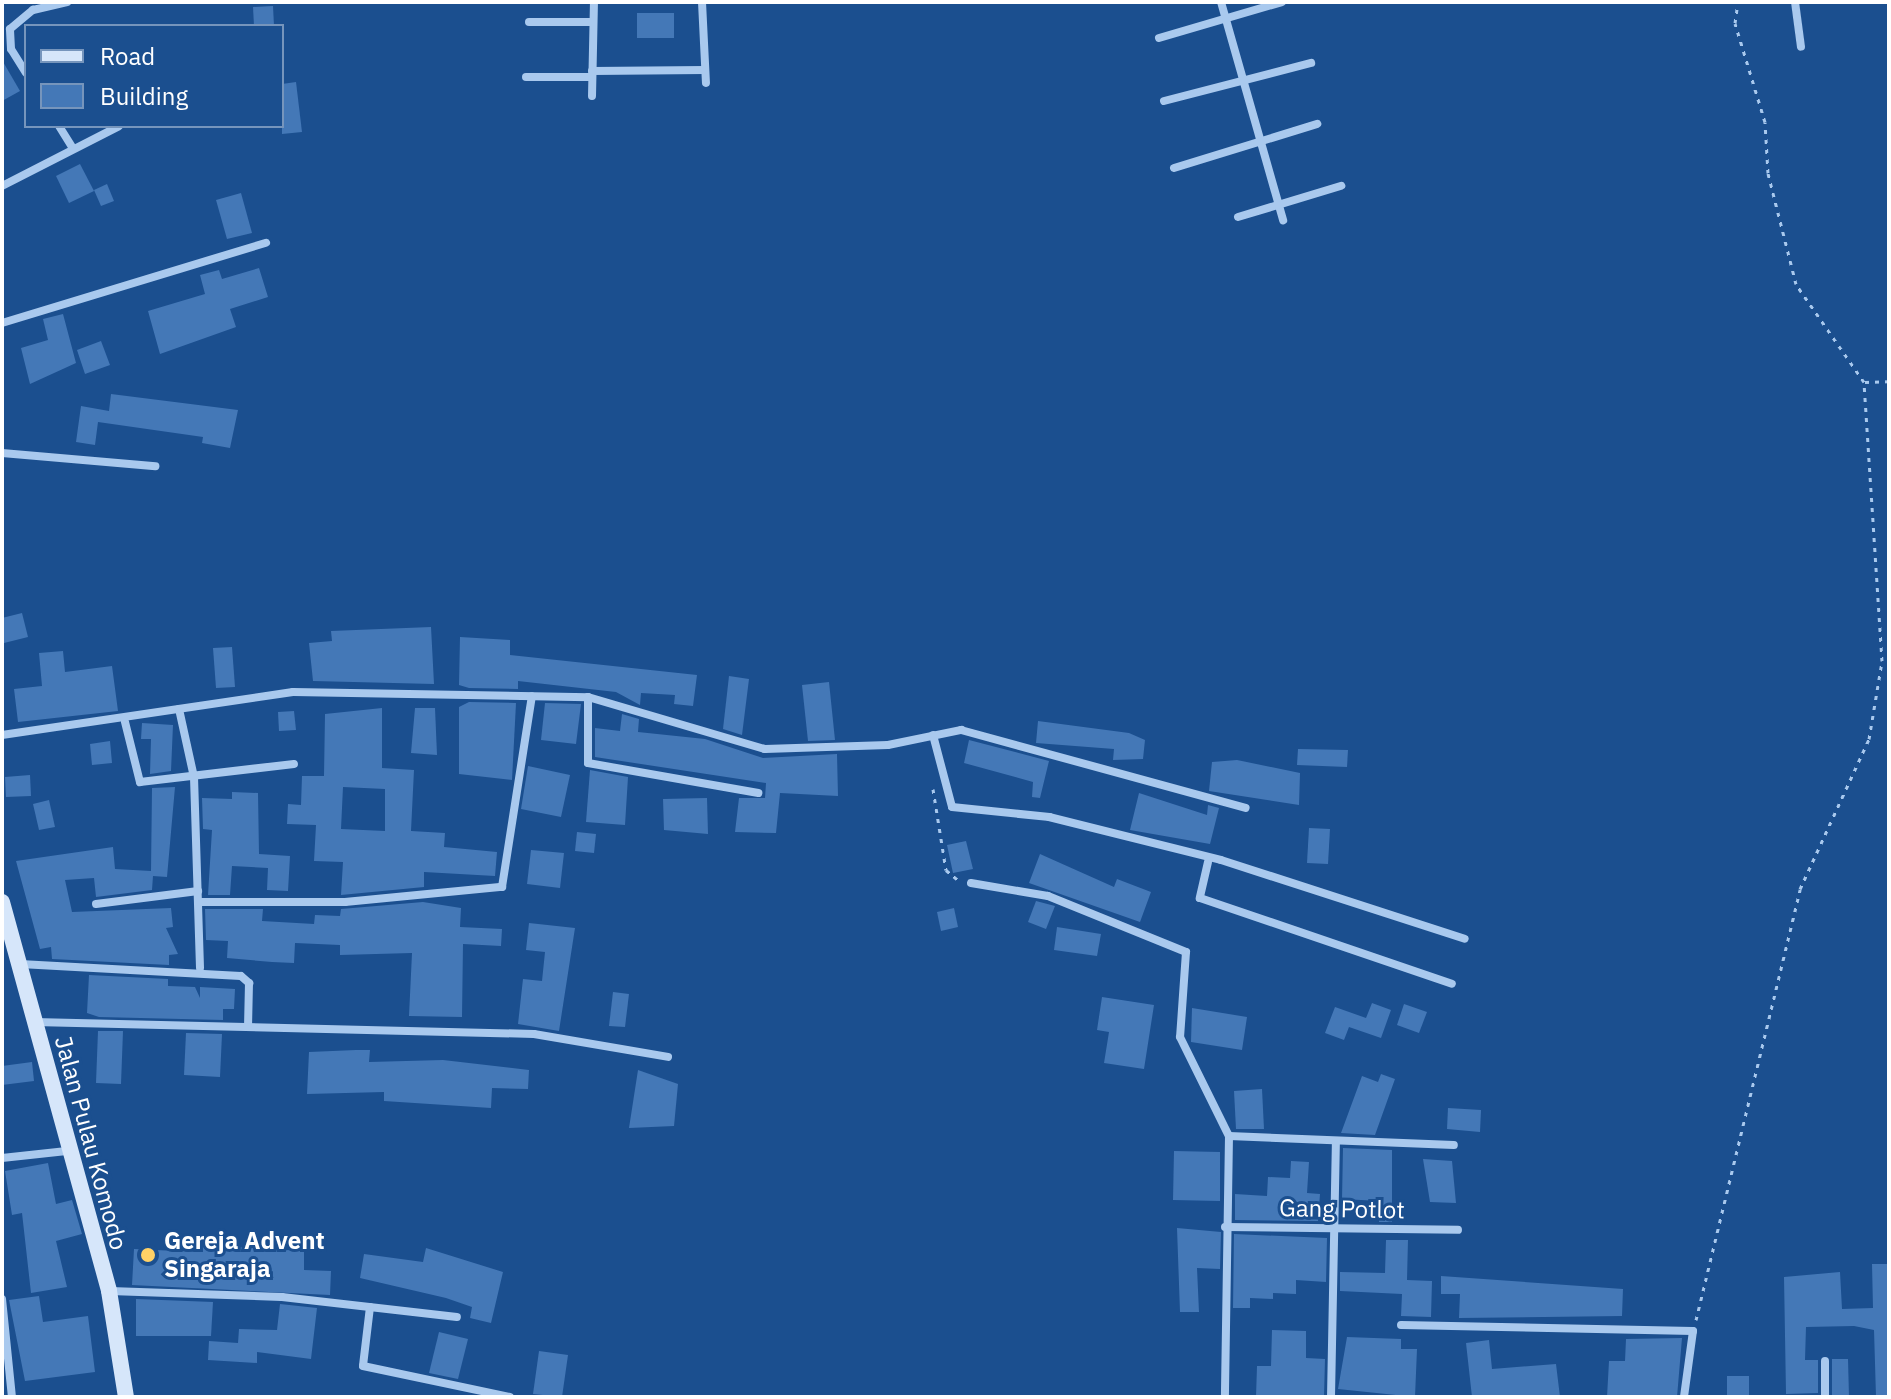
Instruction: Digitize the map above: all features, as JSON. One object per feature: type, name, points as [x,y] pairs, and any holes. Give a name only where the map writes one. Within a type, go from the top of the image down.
[{"type":"street","points":[[24,70],[11,49],[10,29],[33,10],[67,2]]},
{"type":"street","points":[[592,96],[594,2]]},
{"type":"street","points":[[702,2],[706,83]]},
{"type":"street","points":[[1221,2],[1283,220]]},
{"type":"street","points":[[1159,38],[1282,2]]},
{"type":"street","points":[[1795,2],[1801,47]]},
{"type":"street","points":[[529,22],[593,22]]},
{"type":"street","points":[[1164,101],[1311,63]]},
{"type":"street","points":[[526,77],[705,70]]},
{"type":"street","points":[[1174,168],[1317,124]]},
{"type":"street","points":[[60,128],[73,148]]},
{"type":"street","points":[[2,186],[115,128]]},
{"type":"street","points":[[1238,217],[1341,186]]},
{"type":"street","points":[[2,323],[266,243]]},
{"type":"street","points":[[2,453],[155,466]]},
{"type":"street","points":[[2,735],[125,722],[179,709],[371,689],[588,697],[765,749],[825,751],[961,730],[1246,808]]},
{"type":"street","points":[[200,902],[372,901],[502,887],[532,696]]},
{"type":"street","points":[[588,697],[588,763],[758,793]]},
{"type":"street","points":[[179,709],[194,777],[200,968]]},
{"type":"street","points":[[125,722],[137,780],[194,777],[294,764]]},
{"type":"street","points":[[933,735],[952,807],[1049,817],[1208,862],[1221,860],[1465,939]]},
{"type":"street","points":[[1208,862],[1200,898],[1452,984]]},
{"type":"street","points":[[971,883],[1048,896],[1186,952],[1180,1037],[1229,1136],[1225,1227],[1225,1397]]},
{"type":"street","points":[[96,904],[198,891]]},
{"type":"street","name":"Jalan Pulau Komodo","points":[[2,902],[67,1151],[109,1291],[126,1397]]},
{"type":"street","points":[[20,964],[200,968],[249,983],[248,1027]]},
{"type":"street","points":[[34,1022],[534,1034],[668,1057]]},
{"type":"street","points":[[1229,1136],[1454,1145]]},
{"type":"street","points":[[1331,1397],[1336,1141]]},
{"type":"street","points":[[2,1158],[67,1151]]},
{"type":"street","name":"Gang Potlot","points":[[1225,1227],[1458,1230]]},
{"type":"street","points":[[109,1291],[370,1307],[457,1317]]},
{"type":"street","points":[[2,1299],[12,1397]]},
{"type":"street","points":[[370,1307],[363,1366],[510,1397]]},
{"type":"street","points":[[1401,1325],[1693,1331],[1684,1397]]},
{"type":"street","points":[[1825,1361],[1825,1397]]},
{"type":"path","points":[[1693,1331],[1800,889],[1869,739],[1882,661],[1864,382],[1796,284],[1768,173],[1765,122],[1735,23],[1738,2]]},
{"type":"path","points":[[1864,382],[1889,381]]},
{"type":"path","points":[[932,785],[946,870],[971,883]]},
{"type":"building","points":[[273,6],[274,24],[254,24],[253,7]]},
{"type":"building","points":[[637,13],[674,13],[674,38],[637,38]]},
{"type":"building","points":[[2,60],[20,91],[2,101]]},
{"type":"building","points":[[296,82],[302,132],[282,134],[284,84]]},
{"type":"building","points":[[80,164],[94,191],[69,203],[56,176]]},
{"type":"building","points":[[107,184],[114,201],[101,206],[94,190]]},
{"type":"building","points":[[241,193],[252,233],[227,239],[216,200]]},
{"type":"building","points":[[259,268],[268,297],[230,309],[236,327],[160,354],[148,311],[205,294],[200,275],[219,270],[222,279]]},
{"type":"building","points":[[63,314],[76,363],[30,384],[21,348],[48,340],[43,319]]},
{"type":"building","points":[[101,341],[110,365],[85,374],[77,350]]},
{"type":"building","points":[[111,394],[238,410],[230,448],[202,443],[203,437],[98,422],[95,445],[76,442],[81,406],[109,411]]},
{"type":"building","points":[[22,613],[28,637],[4,643],[2,618]]},
{"type":"building","points":[[431,627],[434,684],[313,681],[309,643],[332,641],[331,631]]},
{"type":"building","points":[[460,637],[510,640],[510,655],[697,675],[693,706],[674,704],[675,695],[641,693],[640,705],[616,692],[518,681],[518,689],[469,688],[459,685]]},
{"type":"building","points":[[232,647],[235,687],[216,688],[213,648]]},
{"type":"building","points":[[63,651],[65,672],[112,666],[118,711],[18,722],[14,689],[42,686],[39,653]]},
{"type":"building","points":[[729,676],[749,679],[742,735],[723,729]]},
{"type":"building","points":[[829,682],[835,740],[808,741],[802,685]]},
{"type":"building","points":[[469,702],[516,703],[512,780],[459,774],[459,707]]},
{"type":"building","points":[[545,703],[581,704],[576,744],[541,740]]},
{"type":"building","points":[[382,708],[382,768],[414,770],[411,831],[445,833],[444,847],[497,852],[495,876],[424,872],[424,887],[341,895],[343,862],[314,861],[316,825],[287,824],[288,804],[301,805],[302,776],[324,776],[325,714]],"holes":[[[343,787],[385,789],[385,831],[341,829]]]},
{"type":"building","points":[[415,708],[435,708],[437,755],[411,753]]},
{"type":"building","points":[[294,711],[296,730],[279,731],[278,712]]},
{"type":"building","points":[[622,714],[639,719],[638,732],[705,739],[763,758],[837,754],[838,796],[780,793],[776,833],[735,832],[739,798],[765,798],[766,783],[595,757],[595,728],[620,731]]},
{"type":"building","points":[[1038,721],[1129,733],[1145,740],[1143,759],[1113,760],[1114,749],[1036,743]]},
{"type":"building","points":[[142,723],[173,725],[171,771],[150,774],[151,739],[141,739]]},
{"type":"building","points":[[969,740],[1049,761],[1040,798],[1032,797],[1033,782],[964,763]]},
{"type":"building","points":[[110,741],[112,763],[92,765],[90,744]]},
{"type":"building","points":[[1298,749],[1348,750],[1347,767],[1297,765]]},
{"type":"building","points":[[1237,760],[1300,773],[1299,805],[1209,791],[1212,762]]},
{"type":"building","points":[[528,766],[570,775],[561,817],[521,809]]},
{"type":"building","points":[[590,770],[628,777],[625,825],[586,822]]},
{"type":"building","points":[[30,775],[31,796],[6,797],[5,777]]},
{"type":"building","points":[[175,787],[167,877],[153,876],[152,890],[96,897],[94,878],[65,880],[72,912],[171,908],[173,927],[166,928],[178,954],[169,955],[169,965],[52,959],[51,947],[40,949],[16,861],[113,847],[115,869],[151,871],[152,788]]},
{"type":"building","points":[[232,792],[258,793],[259,854],[290,856],[288,891],[267,890],[268,868],[232,866],[230,895],[208,895],[212,830],[203,829],[202,798],[232,799]]},
{"type":"building","points":[[1139,793],[1207,815],[1208,805],[1219,808],[1210,844],[1130,830]]},
{"type":"building","points":[[707,798],[708,834],[664,830],[663,799]]},
{"type":"building","points":[[49,800],[55,827],[39,830],[33,804]]},
{"type":"building","points":[[1309,828],[1330,829],[1328,864],[1307,863]]},
{"type":"building","points":[[577,832],[596,834],[594,853],[575,851]]},
{"type":"building","points":[[966,841],[973,869],[953,873],[947,845]]},
{"type":"building","points":[[531,850],[564,853],[560,888],[527,884]]},
{"type":"building","points":[[1040,854],[1114,887],[1117,879],[1151,892],[1140,922],[1029,883]]},
{"type":"building","points":[[1036,901],[1055,906],[1046,929],[1028,922]]},
{"type":"building","points":[[423,902],[461,908],[460,927],[502,929],[501,946],[463,944],[462,1017],[409,1016],[412,953],[340,955],[340,945],[295,943],[294,963],[272,962],[227,958],[228,941],[206,940],[205,909],[263,909],[262,921],[314,924],[315,915],[340,916],[341,909]]},
{"type":"building","points":[[954,908],[958,927],[941,931],[937,912]]},
{"type":"building","points":[[529,923],[575,928],[559,1031],[518,1024],[523,979],[542,981],[545,952],[526,950]]},
{"type":"building","points":[[1057,927],[1101,934],[1097,956],[1054,950]]},
{"type":"building","points":[[89,975],[168,979],[168,986],[195,987],[200,998],[200,987],[235,989],[234,1009],[223,1009],[223,1020],[99,1017],[87,1013]]},
{"type":"building","points":[[613,992],[629,994],[625,1027],[609,1026]]},
{"type":"building","points":[[1102,997],[1154,1005],[1144,1069],[1104,1063],[1109,1032],[1097,1030]]},
{"type":"building","points":[[1372,1003],[1391,1010],[1381,1038],[1349,1027],[1344,1040],[1325,1033],[1335,1007],[1366,1018]]},
{"type":"building","points":[[1404,1004],[1427,1012],[1419,1033],[1397,1025]]},
{"type":"building","points":[[1192,1008],[1247,1017],[1242,1050],[1191,1042]]},
{"type":"building","points":[[98,1031],[123,1031],[121,1084],[96,1083]]},
{"type":"building","points":[[186,1033],[222,1034],[220,1077],[184,1075]]},
{"type":"building","points":[[370,1050],[369,1062],[443,1060],[529,1070],[528,1089],[492,1088],[491,1108],[384,1101],[384,1092],[307,1094],[309,1052]]},
{"type":"building","points":[[32,1062],[34,1081],[2,1085],[2,1066]]},
{"type":"building","points":[[638,1070],[678,1084],[674,1126],[629,1128]]},
{"type":"building","points":[[1381,1074],[1395,1079],[1375,1135],[1341,1133],[1362,1076],[1378,1082]]},
{"type":"building","points":[[1262,1089],[1264,1129],[1236,1129],[1234,1091]]},
{"type":"building","points":[[1448,1108],[1481,1110],[1480,1132],[1447,1129]]},
{"type":"building","points":[[1343,1148],[1392,1150],[1392,1222],[1379,1222],[1380,1201],[1342,1199]]},
{"type":"building","points":[[1174,1151],[1220,1152],[1220,1201],[1173,1200]]},
{"type":"building","points":[[1423,1159],[1452,1161],[1456,1203],[1430,1202]]},
{"type":"building","points":[[1291,1161],[1309,1162],[1307,1193],[1320,1194],[1318,1221],[1235,1220],[1235,1194],[1267,1196],[1268,1177],[1290,1178]]},
{"type":"building","points":[[48,1163],[56,1204],[72,1200],[82,1234],[56,1241],[67,1287],[31,1293],[22,1213],[12,1215],[5,1171]]},
{"type":"building","points":[[1177,1228],[1221,1232],[1220,1269],[1197,1268],[1199,1312],[1180,1312]]},
{"type":"building","points":[[1234,1234],[1327,1238],[1326,1282],[1296,1280],[1296,1294],[1273,1293],[1273,1299],[1250,1298],[1250,1308],[1233,1308]]},
{"type":"building","points":[[1386,1240],[1408,1240],[1407,1280],[1432,1281],[1431,1317],[1401,1316],[1402,1294],[1340,1291],[1340,1272],[1385,1273]]},
{"type":"building","points":[[199,1245],[304,1251],[304,1270],[331,1271],[330,1295],[132,1285],[134,1249],[199,1252]]},
{"type":"building","points":[[426,1248],[503,1272],[491,1323],[470,1318],[472,1307],[446,1298],[360,1278],[364,1254],[423,1262]]},
{"type":"building","points":[[1872,1264],[1889,1264],[1889,1397],[1876,1397],[1874,1330],[1854,1326],[1806,1327],[1805,1360],[1818,1360],[1818,1393],[1786,1394],[1784,1277],[1840,1272],[1842,1309],[1873,1308]]},
{"type":"building","points":[[1441,1276],[1623,1289],[1622,1316],[1459,1318],[1460,1294],[1441,1294]]},
{"type":"building","points":[[39,1296],[43,1322],[88,1316],[95,1372],[25,1381],[9,1300]]},
{"type":"building","points":[[136,1299],[213,1302],[211,1336],[136,1336]]},
{"type":"building","points":[[280,1304],[317,1308],[311,1359],[257,1352],[257,1363],[208,1360],[209,1341],[238,1343],[239,1329],[277,1330]]},
{"type":"building","points":[[1272,1330],[1306,1331],[1306,1358],[1325,1359],[1324,1397],[1256,1397],[1257,1366],[1271,1366]]},
{"type":"building","points":[[439,1332],[468,1339],[458,1379],[429,1373]]},
{"type":"building","points":[[1347,1337],[1401,1339],[1401,1349],[1417,1349],[1415,1397],[1338,1389]]},
{"type":"building","points":[[1682,1338],[1677,1397],[1607,1397],[1609,1361],[1625,1361],[1626,1339]]},
{"type":"building","points":[[1489,1340],[1492,1369],[1556,1364],[1560,1397],[1472,1397],[1466,1343]]},
{"type":"building","points":[[539,1351],[568,1355],[562,1397],[533,1394]]},
{"type":"building","points":[[1832,1359],[1848,1359],[1849,1397],[1832,1397]]},
{"type":"building","points":[[1727,1376],[1749,1376],[1749,1397],[1727,1397]]},
{"type":"place","name":"Gereja Advent Singaraja","points":[[148,1255]]}]
